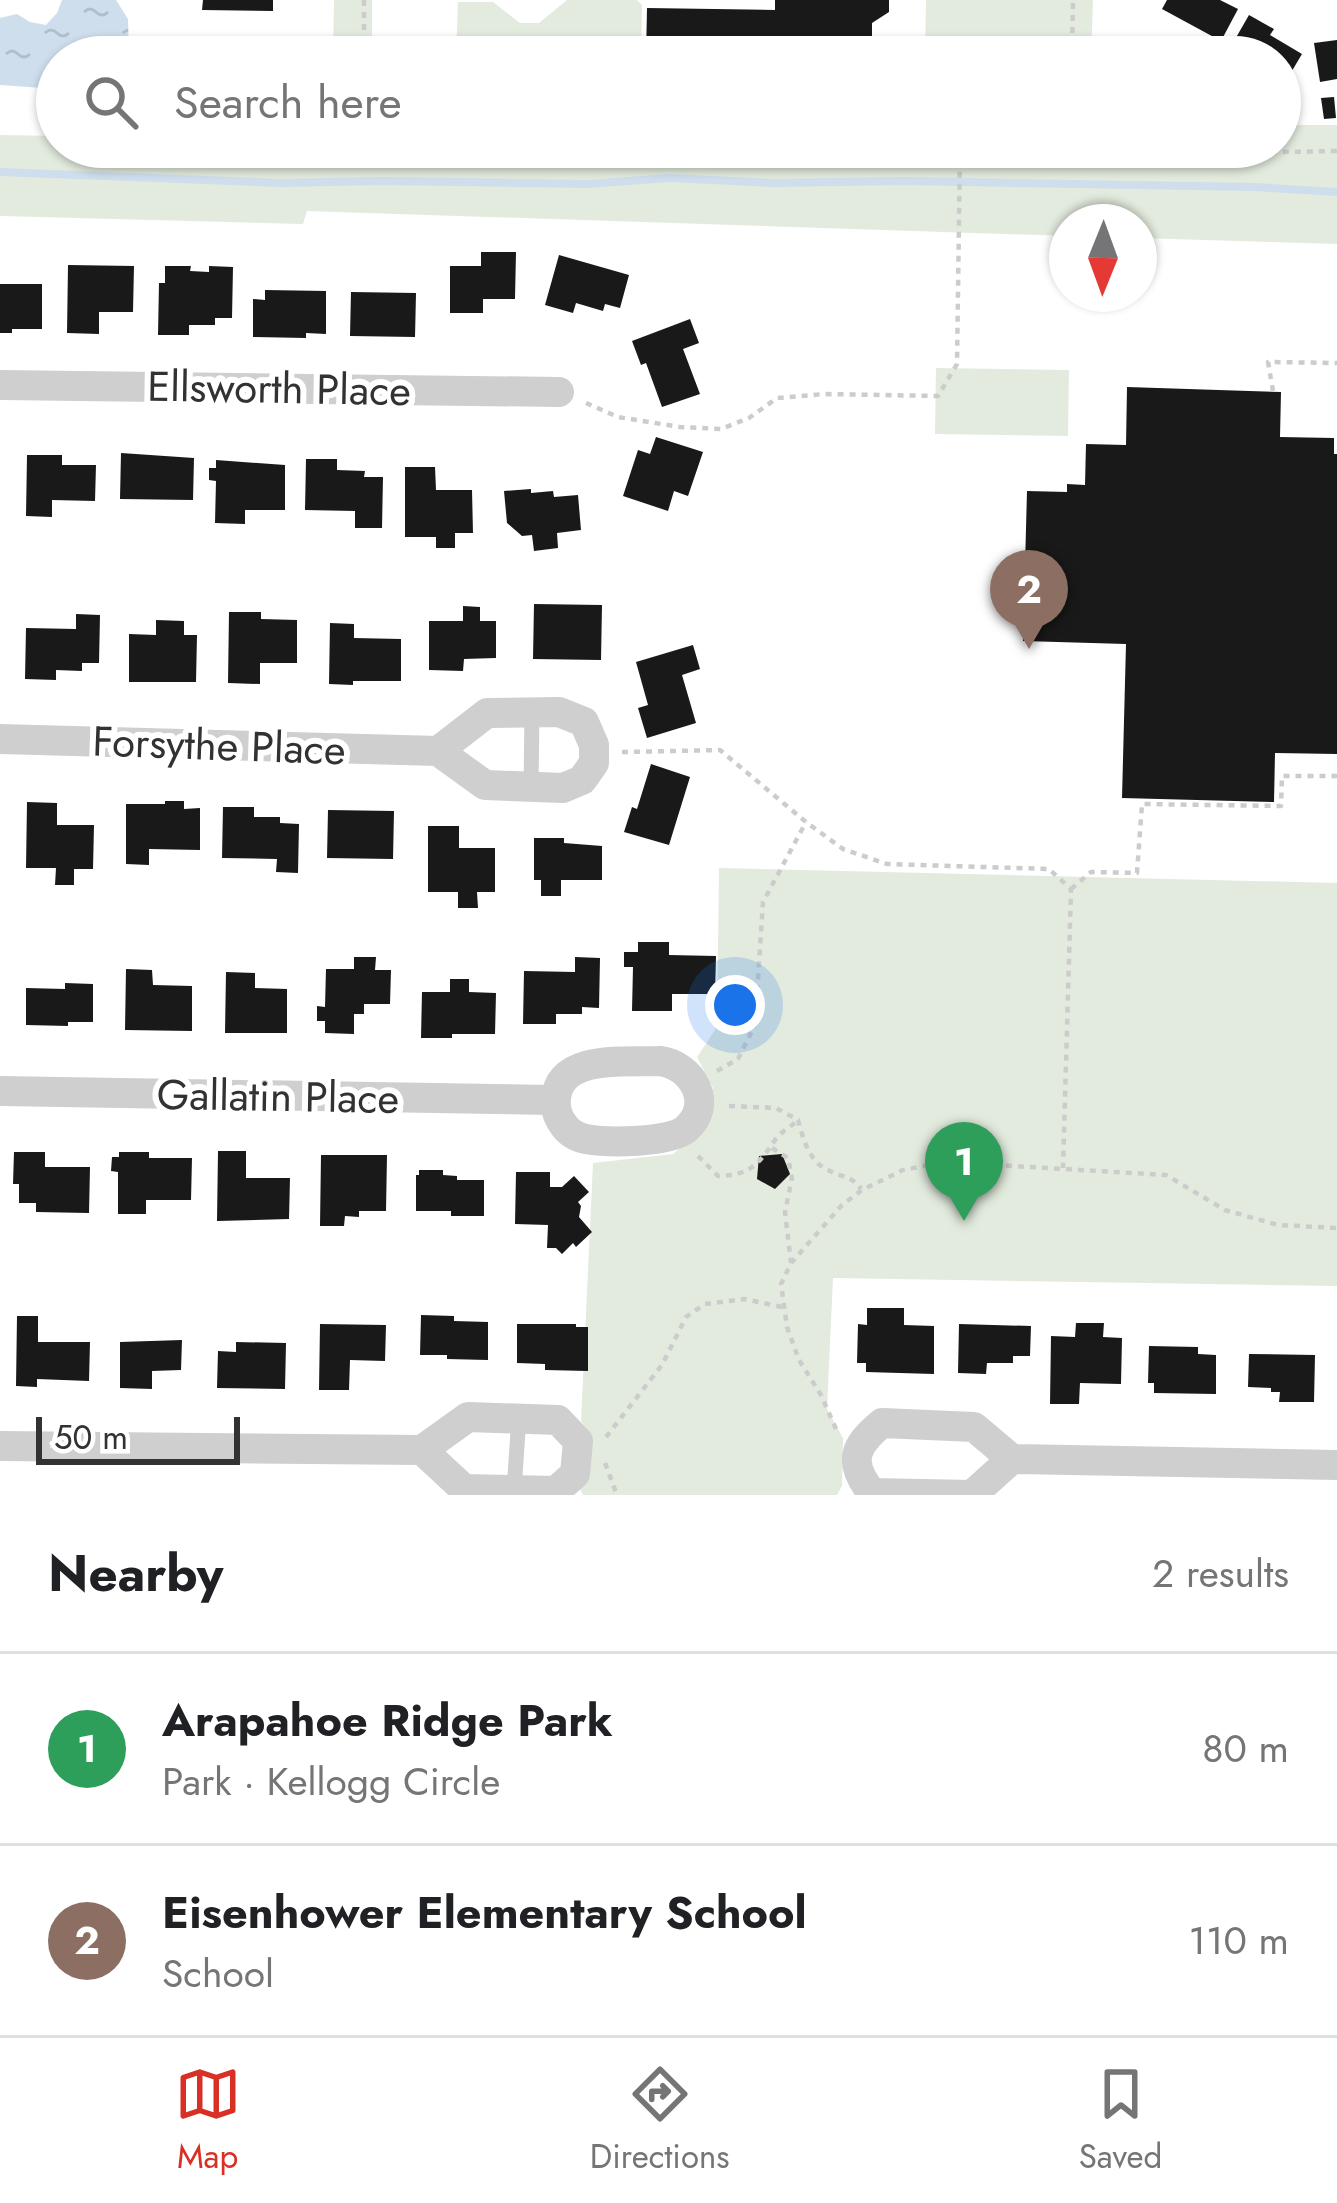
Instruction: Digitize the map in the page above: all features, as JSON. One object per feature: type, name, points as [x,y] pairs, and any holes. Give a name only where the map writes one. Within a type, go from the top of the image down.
[{"type":"street","name":"Ellsworth Place","points":[[0,385],[559,392]]},
{"type":"street","points":[[559,712],[584,722],[594,745],[594,764],[582,780],[563,788],[484,785],[438,751],[487,713],[559,712]]},
{"type":"street","name":"Forsythe Place","points":[[0,739],[438,751]]},
{"type":"street","points":[[670,1063],[688,1073],[699,1100],[692,1123],[678,1135],[591,1140],[579,1137],[561,1122],[555,1100],[563,1079],[584,1065],[670,1063]]},
{"type":"street","name":"Gallatin Place","points":[[0,1091],[555,1100]]},
{"type":"street","points":[[0,1446],[422,1450],[468,1417],[558,1420],[578,1442],[575,1474],[556,1491],[464,1489],[422,1450]]},
{"type":"street","points":[[1012,1459],[972,1495],[872,1493],[859,1476],[856,1455],[864,1438],[882,1423],[974,1427],[1012,1459],[1337,1465]]},
{"type":"lane","points":[[531,787],[532,713]]},
{"type":"lane","points":[[514,1490],[519,1417]]},
{"type":"path","points":[[364,0],[364,36]]},
{"type":"path","points":[[1072,36],[1073,0]]},
{"type":"path","points":[[1301,152],[1337,151]]},
{"type":"path","points":[[559,392],[617,417],[721,429],[748,418],[776,398],[938,396],[957,364],[958,168]]},
{"type":"path","points":[[958,305],[969,305]]},
{"type":"path","points":[[1273,391],[1268,362],[1337,362]]},
{"type":"path","points":[[594,753],[720,750],[844,849],[887,864],[1048,869],[1071,889]]},
{"type":"path","points":[[1063,1168],[1071,889],[1091,872],[1137,873],[1142,804],[1282,806],[1282,776],[1337,776]]},
{"type":"path","points":[[806,822],[763,902],[755,1025],[738,1059],[695,1083],[731,1107],[776,1108],[798,1120],[805,1146],[824,1169],[853,1178],[862,1190]]},
{"type":"path","points":[[678,1135],[718,1176],[735,1175],[748,1171],[772,1148],[776,1136],[798,1120]]},
{"type":"path","points":[[772,1148],[788,1158],[792,1178],[785,1212],[791,1263]]},
{"type":"path","points":[[839,1438],[821,1395],[799,1360],[782,1307],[781,1285],[791,1263],[842,1205],[903,1170],[945,1162],[1166,1175],[1225,1210],[1278,1225],[1337,1228]]},
{"type":"path","points":[[599,1446],[662,1365],[686,1317],[705,1304],[744,1299],[782,1307]]},
{"type":"path","points":[[605,1462],[617,1495]]},
{"type":"shaded area","points":[[334,0],[372,0],[372,36],[333,36]]},
{"type":"shaded area","points":[[567,0],[637,0],[642,5],[641,36],[457,36],[458,2],[493,2],[520,23],[539,23]]},
{"type":"shaded area","points":[[926,0],[1093,0],[1092,36],[925,36]]},
{"type":"shaded area","points":[[1301,125],[1337,125],[1337,244],[1157,239],[1157,204],[1049,204],[1049,235],[307,211],[303,224],[0,216],[0,135],[36,136],[36,168],[1301,168]]},
{"type":"shaded area","points":[[936,368],[1069,370],[1068,436],[935,434]]},
{"type":"shaded area","points":[[719,868],[1337,883],[1337,1286],[833,1278],[827,1409],[843,1438],[842,1486],[837,1495],[583,1495],[577,1484],[588,1431],[581,1421],[593,1163],[673,1154],[704,1128],[713,1088],[697,1057],[717,1027]]},
{"type":"water","points":[[62,0],[116,0],[128,19],[128,36],[36,36],[36,88],[0,85],[0,18],[17,14],[46,25]]},
{"type":"building","points":[[203,0],[273,0],[273,11],[202,10]]},
{"type":"building","points":[[775,0],[889,0],[889,12],[872,23],[872,36],[646,36],[647,8],[775,10]]},
{"type":"building","points":[[1167,0],[1220,0],[1238,9],[1224,36],[1212,36],[1162,9]]},
{"type":"building","points":[[1249,15],[1274,29],[1272,36],[1237,36]]},
{"type":"building","points":[[1337,40],[1337,79],[1320,82],[1314,43]]},
{"type":"building","points":[[1334,97],[1336,118],[1324,119],[1321,98]]},
{"type":"building","points":[[481,252],[516,252],[515,299],[483,299],[483,313],[450,313],[450,266],[481,266]]},
{"type":"building","points":[[559,255],[629,275],[620,308],[605,304],[603,311],[576,303],[573,313],[545,305]]},
{"type":"building","points":[[68,265],[134,266],[133,312],[99,312],[99,334],[67,333]]},
{"type":"building","points":[[165,266],[209,272],[209,266],[233,267],[232,318],[215,318],[215,325],[189,325],[189,335],[158,335],[159,283],[165,283]]},
{"type":"building","points":[[0,284],[42,284],[42,329],[0,333]]},
{"type":"building","points":[[265,290],[326,291],[326,334],[253,337],[253,299],[265,300]]},
{"type":"building","points":[[351,292],[416,293],[415,337],[350,336]]},
{"type":"building","points":[[690,319],[699,343],[683,349],[700,394],[662,407],[646,363],[641,365],[632,341]]},
{"type":"building","points":[[1127,387],[1281,392],[1280,437],[1334,438],[1337,754],[1275,753],[1274,802],[1122,798],[1126,644],[1023,641],[1027,491],[1067,492],[1067,484],[1085,485],[1086,444],[1126,445]]},
{"type":"building","points":[[656,437],[703,452],[688,496],[674,491],[668,511],[623,496],[638,450],[650,454]]},
{"type":"building","points":[[121,453],[194,458],[193,500],[120,499]]},
{"type":"building","points":[[27,455],[62,455],[62,465],[96,465],[95,501],[52,500],[52,517],[26,516]]},
{"type":"building","points":[[306,459],[337,459],[337,470],[383,477],[382,528],[355,528],[355,511],[305,510]]},
{"type":"building","points":[[216,460],[285,465],[285,510],[245,510],[245,524],[215,523],[216,481],[209,480],[209,468],[216,468]]},
{"type":"building","points":[[405,467],[435,467],[436,490],[472,490],[473,533],[455,533],[455,548],[436,548],[436,537],[405,537]]},
{"type":"building","points":[[531,489],[531,493],[553,491],[554,497],[578,495],[581,530],[557,533],[558,548],[534,551],[532,535],[522,536],[507,523],[504,491]]},
{"type":"building","points":[[534,604],[602,605],[601,660],[533,659]]},
{"type":"building","points":[[463,606],[480,607],[480,621],[496,621],[496,658],[464,659],[463,671],[429,670],[429,621],[463,621]]},
{"type":"building","points":[[229,612],[261,612],[261,619],[297,620],[297,663],[260,663],[260,684],[228,683]]},
{"type":"building","points":[[76,614],[100,615],[99,663],[82,663],[82,671],[56,670],[56,680],[25,679],[26,628],[76,629]]},
{"type":"building","points":[[156,620],[184,621],[184,635],[197,635],[196,682],[129,682],[129,634],[156,635]]},
{"type":"building","points":[[330,623],[354,624],[354,638],[401,639],[401,681],[329,684]]},
{"type":"building","points":[[693,645],[700,669],[682,675],[696,723],[647,738],[638,708],[648,705],[636,662]]},
{"type":"building","points":[[651,764],[690,777],[669,845],[624,832]]},
{"type":"building","points":[[184,801],[184,809],[200,808],[200,850],[149,849],[149,865],[126,864],[126,804]]},
{"type":"building","points":[[27,802],[57,803],[57,825],[94,825],[93,869],[74,869],[74,885],[55,885],[56,868],[26,868]]},
{"type":"building","points":[[223,807],[254,807],[254,817],[280,817],[280,823],[299,824],[298,873],[276,872],[277,859],[222,858]]},
{"type":"building","points":[[328,810],[394,811],[393,859],[327,858]]},
{"type":"building","points":[[428,826],[459,826],[459,848],[495,848],[495,892],[477,892],[478,908],[458,908],[458,892],[428,892]]},
{"type":"building","points":[[534,838],[602,846],[602,880],[561,880],[561,896],[541,896],[541,880],[534,880]]},
{"type":"building","points":[[638,942],[669,942],[669,955],[716,956],[715,994],[672,994],[672,1011],[632,1011],[633,967],[624,967],[624,952],[638,952]]},
{"type":"building","points":[[354,957],[376,957],[375,970],[391,970],[390,1004],[364,1004],[364,1014],[354,1014],[354,1034],[325,1033],[325,1021],[317,1021],[317,1006],[325,1007],[326,969],[354,969]]},
{"type":"building","points":[[575,957],[600,958],[599,1008],[556,1014],[556,1024],[523,1024],[524,971],[575,972]]},
{"type":"building","points":[[126,969],[152,970],[153,985],[192,986],[192,1031],[125,1030]]},
{"type":"building","points":[[226,972],[255,973],[255,988],[287,989],[287,1033],[225,1033]]},
{"type":"building","points":[[450,979],[469,979],[469,992],[496,993],[495,1034],[421,1038],[422,992],[450,992]]},
{"type":"building","points":[[65,983],[93,984],[93,1022],[26,1025],[26,988],[65,989]]},
{"type":"building","points":[[218,1151],[246,1151],[246,1178],[290,1178],[289,1219],[217,1221]]},
{"type":"building","points":[[14,1152],[45,1152],[45,1167],[90,1167],[89,1213],[36,1212],[36,1203],[19,1203],[19,1184],[13,1184]]},
{"type":"building","points":[[119,1152],[192,1158],[191,1200],[146,1200],[146,1214],[118,1214],[118,1172],[111,1171],[112,1157],[119,1157]]},
{"type":"building","points":[[782,1154],[790,1174],[775,1189],[757,1179],[759,1156]]},
{"type":"building","points":[[321,1155],[387,1155],[386,1211],[359,1211],[359,1217],[345,1216],[344,1226],[320,1226]]},
{"type":"building","points":[[419,1170],[443,1170],[443,1175],[457,1176],[457,1180],[484,1180],[484,1216],[416,1211]]},
{"type":"building","points":[[516,1172],[550,1172],[550,1187],[562,1187],[574,1176],[589,1192],[578,1202],[579,1217],[592,1232],[562,1254],[547,1248],[548,1225],[515,1224]]},
{"type":"building","points":[[867,1308],[904,1308],[904,1325],[934,1326],[934,1374],[866,1372],[866,1363],[857,1363],[858,1324],[867,1325]]},
{"type":"building","points":[[421,1315],[488,1322],[488,1360],[420,1355]]},
{"type":"building","points":[[17,1316],[38,1316],[38,1342],[90,1342],[89,1381],[37,1379],[37,1387],[16,1386]]},
{"type":"building","points":[[1076,1323],[1104,1323],[1103,1337],[1122,1338],[1121,1384],[1080,1383],[1079,1404],[1050,1404],[1051,1336],[1075,1337]]},
{"type":"building","points":[[320,1324],[386,1325],[385,1361],[350,1360],[349,1390],[319,1390]]},
{"type":"building","points":[[517,1324],[588,1327],[588,1371],[545,1370],[545,1364],[517,1363]]},
{"type":"building","points":[[959,1324],[1031,1326],[1030,1356],[1013,1356],[1013,1363],[987,1363],[986,1374],[958,1373]]},
{"type":"building","points":[[182,1340],[181,1370],[152,1371],[152,1389],[120,1388],[120,1342]]},
{"type":"building","points":[[236,1342],[286,1343],[285,1389],[217,1388],[218,1351],[236,1352]]},
{"type":"building","points":[[1149,1346],[1198,1347],[1198,1354],[1216,1355],[1216,1394],[1154,1393],[1154,1383],[1148,1383]]},
{"type":"building","points":[[1249,1354],[1315,1355],[1314,1402],[1279,1402],[1280,1392],[1248,1387]]},
{"type":"waterway","points":[[0,172],[281,183],[588,184],[669,178],[1337,192]]},
{"type":"place","name":"Eisenhower Elementary School","points":[[1029,649]]},
{"type":"place","name":"Arapahoe Ridge Park","points":[[964,1221]]}]
